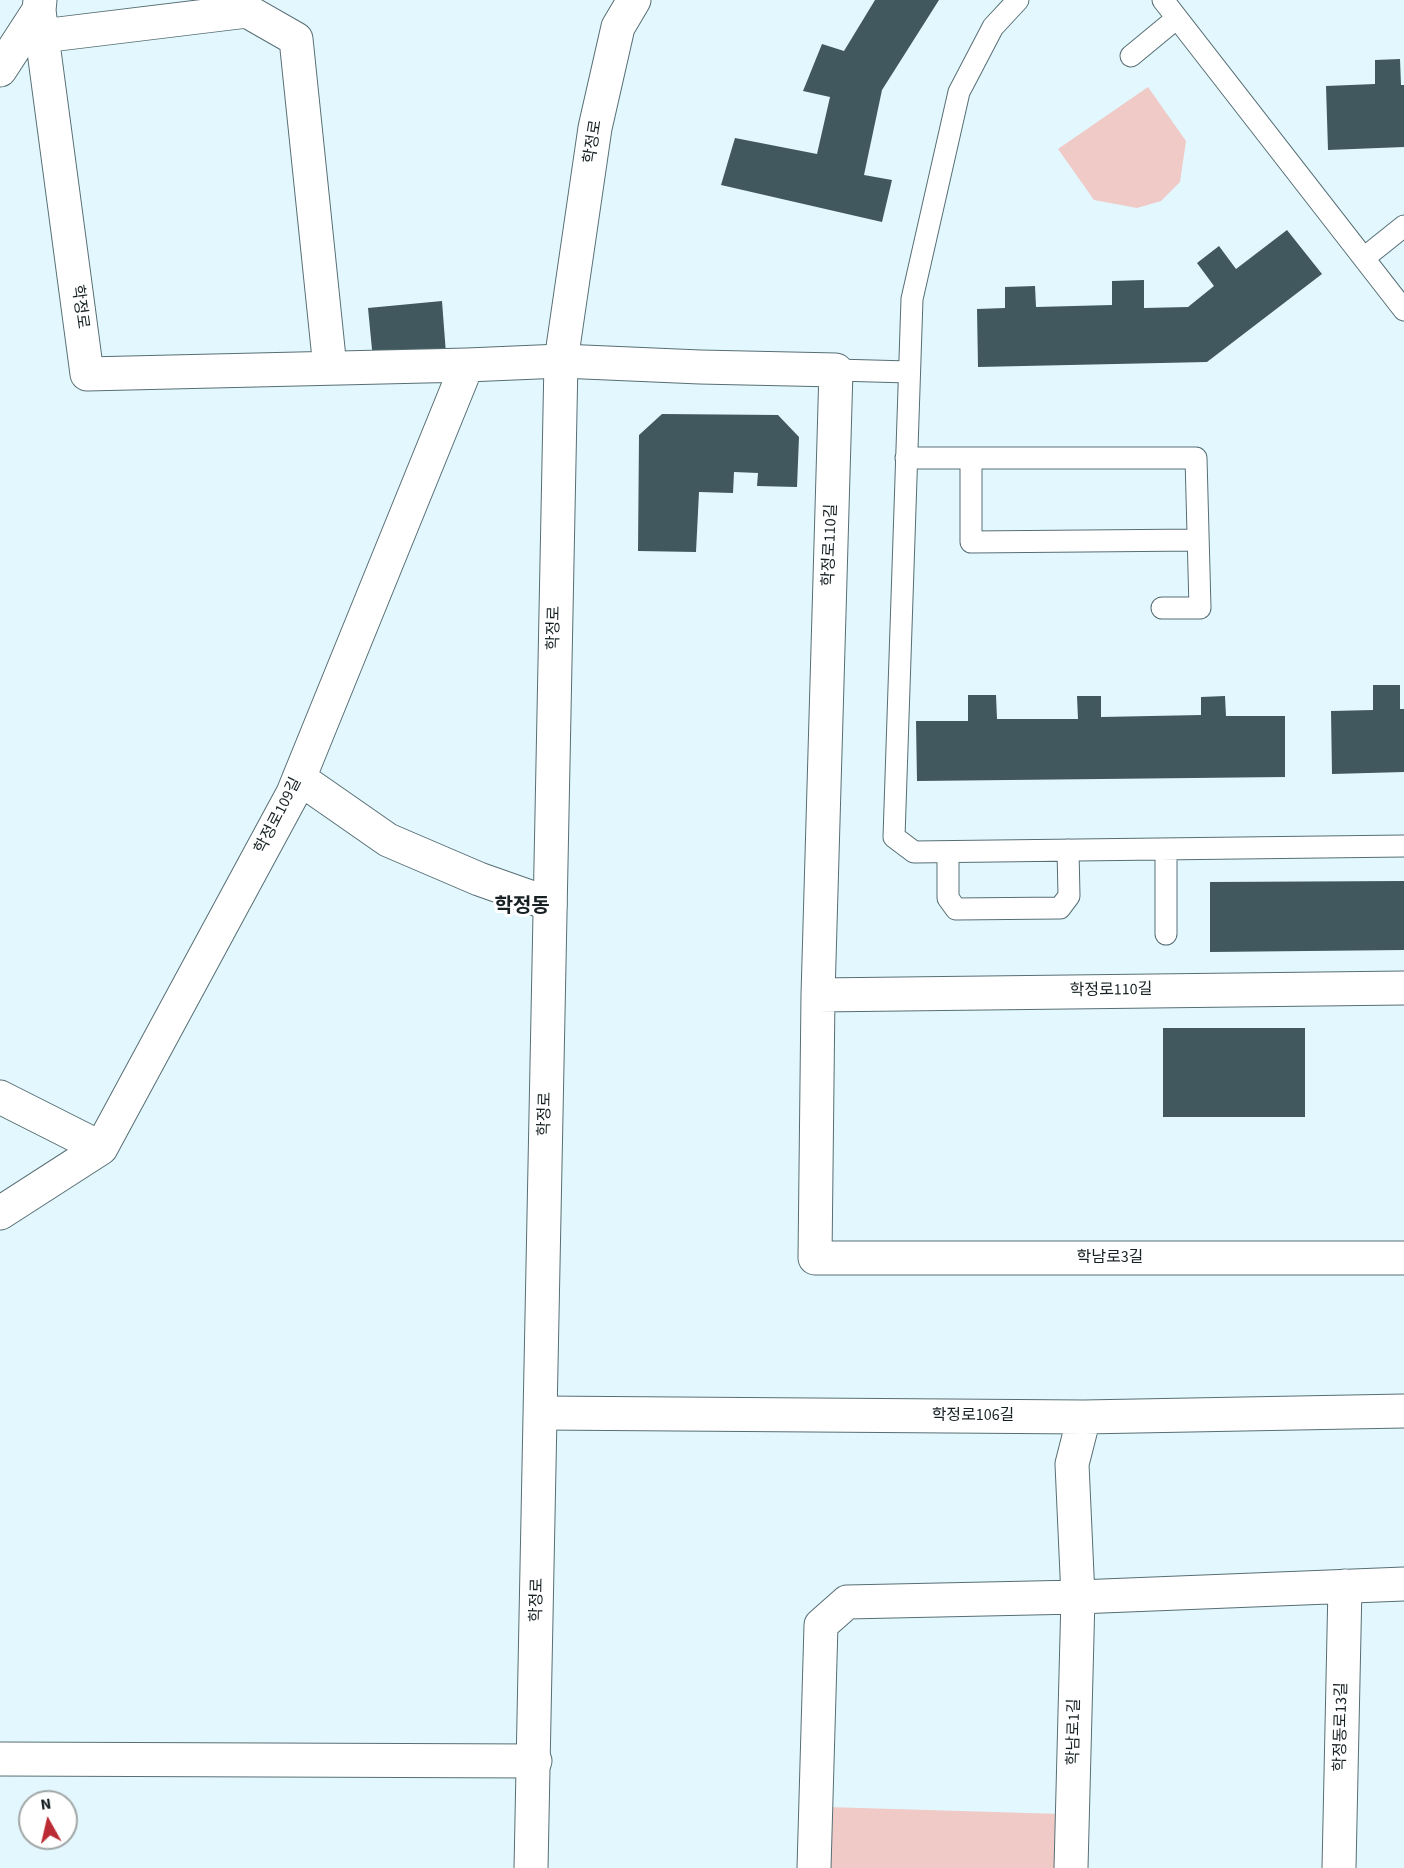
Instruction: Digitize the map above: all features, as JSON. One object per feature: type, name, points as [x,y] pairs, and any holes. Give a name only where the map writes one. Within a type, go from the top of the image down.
[{"type":"street","name":"학정로","points":[[531,1868],[535,1761],[561,361],[596,128],[622,9]]},
{"type":"street","points":[[0,70],[40,15],[247,11],[296,39],[330,368]]},
{"type":"street","name":"학정로","points":[[40,15],[87,374],[561,361]]},
{"type":"street","points":[[561,361],[836,370]]},
{"type":"street","name":"학정로109길","points":[[101,1148],[293,793],[467,365]]},
{"type":"street","name":"학정로110길","points":[[815,1258],[818,995],[836,370]]},
{"type":"street","points":[[299,778],[388,840],[479,879],[550,904]]},
{"type":"street","name":"학정로110길","points":[[818,995],[1404,987]]},
{"type":"street","points":[[0,1097],[101,1148]]},
{"type":"street","points":[[0,1213],[101,1148]]},
{"type":"street","name":"학남로3길","points":[[815,1258],[1404,1258]]},
{"type":"street","name":"학정로106길","points":[[541,1413],[1084,1417],[1404,1411]]},
{"type":"street","name":"학남로1길","points":[[1071,1868],[1078,1597],[1071,1464],[1084,1417]]},
{"type":"street","points":[[814,1868],[821,1625],[847,1602],[1078,1597],[1404,1584]]},
{"type":"street","name":"학정동로13길","points":[[1340,1868],[1345,1586]]},
{"type":"street","points":[[0,1759],[535,1761]]},
{"type":"lane","points":[[1018,0],[993,27],[959,92],[912,299],[894,837],[914,852],[1404,846]]},
{"type":"lane","points":[[1163,0],[1404,310]]},
{"type":"lane","points":[[1131,56],[1177,18]]},
{"type":"lane","points":[[1364,258],[1404,226]]},
{"type":"lane","points":[[836,370],[909,372]]},
{"type":"lane","points":[[906,458],[1196,458],[1200,608],[1162,608]]},
{"type":"lane","points":[[971,458],[971,542],[1198,540]]},
{"type":"lane","points":[[1166,849],[1166,934]]},
{"type":"lane","points":[[948,852],[948,898],[956,909],[1037,909],[1060,908],[1069,896],[1068,850]]},
{"type":"shaded area","points":[[1148,87],[1186,141],[1180,182],[1161,201],[1137,208],[1094,200],[1058,149]]},
{"type":"shaded area","points":[[827,1807],[1061,1814],[1060,1868],[825,1868]]},
{"type":"building","points":[[875,0],[939,0],[882,90],[864,175],[892,180],[882,222],[721,185],[735,138],[817,154],[830,97],[803,91],[822,44],[844,51]]},
{"type":"building","points":[[1400,59],[1401,85],[1404,85],[1404,147],[1328,150],[1326,86],[1375,84],[1375,60]]},
{"type":"building","points":[[1287,230],[1322,274],[1207,362],[978,367],[977,309],[1005,308],[1005,287],[1035,286],[1036,307],[1112,305],[1112,281],[1144,280],[1144,308],[1188,307],[1214,286],[1197,263],[1219,246],[1236,269]]},
{"type":"building","points":[[442,301],[446,354],[373,360],[368,308]]},
{"type":"building","points":[[662,414],[778,415],[799,437],[797,487],[757,486],[758,473],[734,472],[733,493],[699,492],[696,552],[638,551],[639,435]]},
{"type":"building","points":[[1373,685],[1400,685],[1400,709],[1404,709],[1404,772],[1332,774],[1331,711],[1373,710]]},
{"type":"building","points":[[968,695],[996,695],[997,719],[1078,719],[1077,696],[1101,696],[1101,717],[1201,715],[1201,697],[1225,696],[1226,716],[1285,716],[1285,777],[917,781],[916,721],[968,721]]},
{"type":"building","points":[[1404,881],[1404,950],[1210,952],[1210,882]]},
{"type":"building","points":[[1163,1028],[1305,1028],[1305,1117],[1163,1117]]},
{"type":"district","name":"학정동","points":[[522,908]]}]
